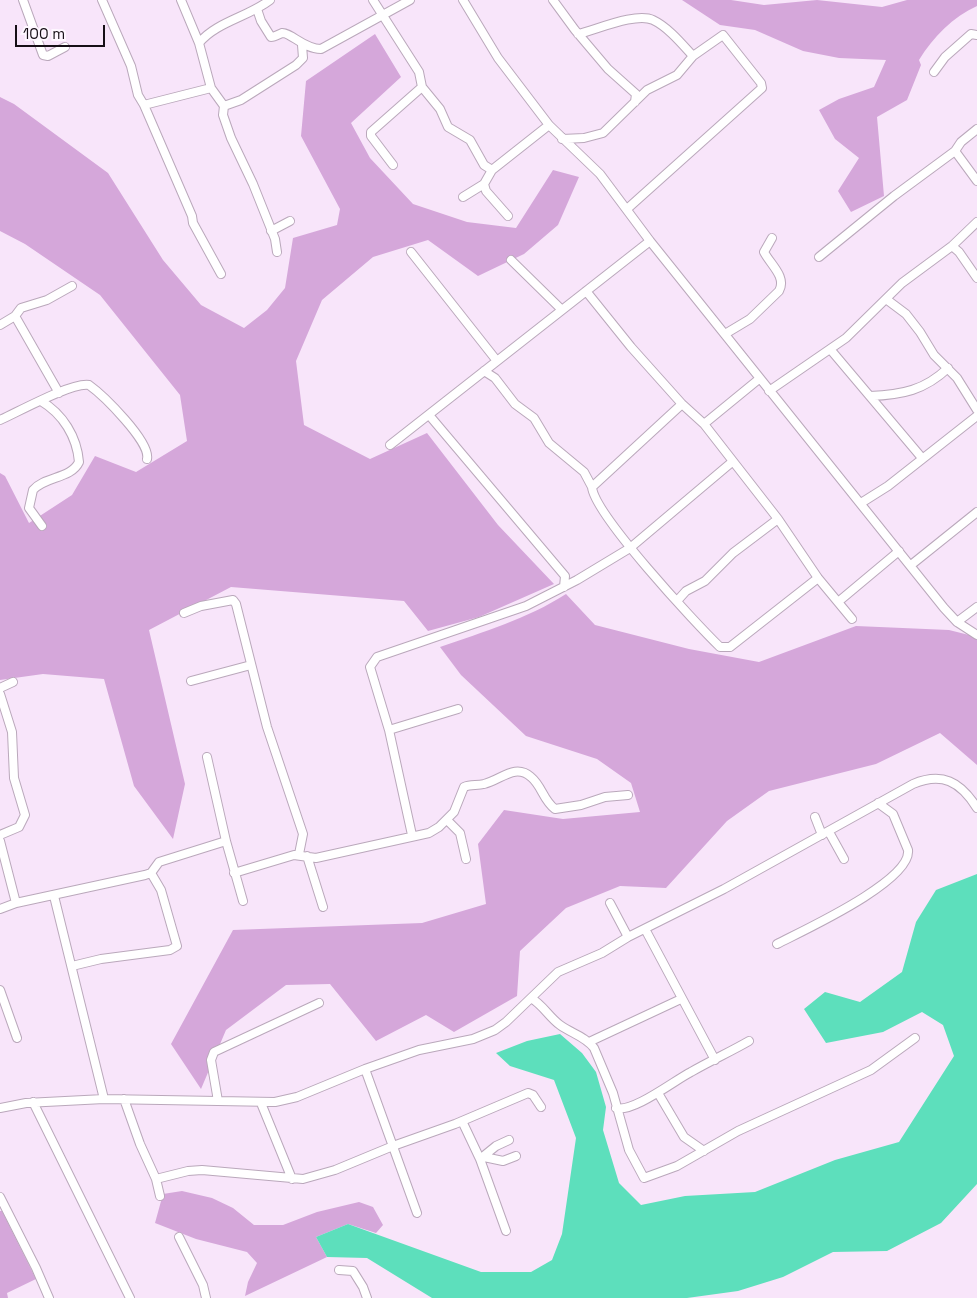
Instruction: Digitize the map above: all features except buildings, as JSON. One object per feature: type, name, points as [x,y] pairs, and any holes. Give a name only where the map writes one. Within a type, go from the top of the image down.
[{"type":"street","points":[[23,0],[43,55],[48,56],[65,47]]},
{"type":"street","points":[[102,0],[131,66],[138,95],[192,216],[193,224],[221,274]]},
{"type":"street","points":[[181,0],[199,43],[211,88],[224,106],[223,115],[231,138],[247,170],[275,239],[277,252]]},
{"type":"street","points":[[199,43],[210,31],[258,9],[270,0]]},
{"type":"street","points":[[373,0],[419,72],[422,87],[440,109],[448,127],[470,140],[484,165],[492,170]]},
{"type":"street","points":[[258,9],[261,21],[271,37],[282,33],[287,34],[307,48],[321,49],[410,0]]},
{"type":"street","points":[[463,0],[498,58],[549,125],[600,174],[650,241],[769,392],[957,622],[977,635]]},
{"type":"street","points":[[552,0],[608,69],[636,94],[635,102]]},
{"type":"street","points":[[578,34],[626,20],[646,18],[663,27],[693,56]]},
{"type":"street","points":[[934,72],[945,57],[971,34],[977,35]]},
{"type":"street","points":[[562,139],[584,138],[603,133],[647,90],[677,75],[693,56],[723,35],[762,88],[627,209]]},
{"type":"street","points":[[224,106],[241,100],[296,65],[303,58],[302,44]]},
{"type":"street","points":[[393,166],[371,136],[371,132],[422,87]]},
{"type":"street","points":[[144,105],[211,88]]},
{"type":"street","points":[[464,197],[484,184],[492,170],[549,125]]},
{"type":"street","points":[[819,257],[894,196],[955,151],[961,142],[977,129]]},
{"type":"street","points":[[955,151],[977,181]]},
{"type":"street","points":[[484,184],[486,192],[508,216]]},
{"type":"street","points":[[271,231],[290,221]]},
{"type":"street","points":[[769,392],[846,338],[886,299],[952,246],[977,222]]},
{"type":"street","points":[[725,334],[750,319],[780,292],[782,287],[778,274],[764,252],[772,238]]},
{"type":"street","points":[[390,445],[650,241]]},
{"type":"street","points":[[952,246],[959,252],[977,278]]},
{"type":"street","points":[[411,252],[497,361]]},
{"type":"street","points":[[511,260],[561,310]]},
{"type":"street","points":[[0,325],[15,316],[21,308],[47,300],[72,286]]},
{"type":"street","points":[[586,291],[631,347],[682,404],[704,424],[778,519],[818,578],[852,619]]},
{"type":"street","points":[[886,299],[906,314],[934,355],[948,368],[977,410]]},
{"type":"street","points":[[15,316],[59,393]]},
{"type":"street","points":[[830,349],[922,458]]},
{"type":"street","points":[[870,396],[892,395],[916,390],[935,380],[948,368]]},
{"type":"street","points":[[484,371],[494,378],[515,404],[534,418],[549,443],[584,472],[598,504],[630,548],[720,647],[730,648],[818,578]]},
{"type":"street","points":[[704,424],[759,379]]},
{"type":"street","points":[[0,420],[59,393],[82,385],[89,385],[127,422],[146,450],[146,459]]},
{"type":"street","points":[[42,401],[52,407],[62,418],[72,436],[79,460],[73,470],[42,482],[33,490],[30,508],[42,526]]},
{"type":"street","points":[[592,487],[682,404]]},
{"type":"street","points":[[429,415],[491,486],[507,508],[565,576],[564,586]]},
{"type":"street","points":[[861,503],[888,486],[977,416]]},
{"type":"street","points":[[412,835],[389,730],[370,668],[377,657],[526,606],[564,586],[630,548],[732,462]]},
{"type":"street","points":[[911,565],[977,512]]},
{"type":"street","points":[[677,601],[686,591],[705,581],[733,553],[778,519]]},
{"type":"street","points":[[838,602],[899,551]]},
{"type":"street","points":[[184,613],[200,606],[233,600],[236,604],[267,727],[303,834],[303,855],[323,907]]},
{"type":"street","points":[[957,622],[977,606]]},
{"type":"street","points":[[191,681],[251,665]]},
{"type":"street","points":[[0,688],[13,682]]},
{"type":"street","points":[[0,694],[12,732],[14,778],[24,815],[19,827],[0,835]]},
{"type":"street","points":[[389,730],[458,708]]},
{"type":"street","points":[[207,757],[226,842],[244,901]]},
{"type":"street","points":[[234,873],[303,855],[316,858],[433,831],[447,820],[458,806],[464,787],[487,783],[510,772],[519,771],[531,777],[546,801],[555,809],[581,805],[605,797],[628,795]]},
{"type":"street","points":[[0,1108],[33,1102],[104,1099],[218,1100],[261,1103],[296,1098],[365,1069],[419,1050],[473,1039],[495,1030],[558,972],[568,966],[590,960],[628,937],[825,833],[913,784],[935,777],[959,788],[977,808]]},
{"type":"street","points":[[777,944],[846,908],[900,869],[909,855],[908,850],[893,814],[878,803]]},
{"type":"street","points":[[815,817],[844,859]]},
{"type":"street","points":[[447,820],[460,833],[466,859]]},
{"type":"street","points":[[0,841],[16,903]]},
{"type":"street","points":[[0,909],[16,903],[152,873],[160,862],[226,842]]},
{"type":"street","points":[[72,966],[170,950],[177,946],[161,890],[152,873]]},
{"type":"street","points":[[54,896],[104,1099]]},
{"type":"street","points":[[610,903],[628,937]]},
{"type":"street","points":[[645,929],[716,1060]]},
{"type":"street","points":[[0,990],[17,1038]]},
{"type":"street","points":[[530,998],[540,1003],[562,1026],[589,1042],[604,1070],[629,1150],[644,1178],[665,1172],[767,1117],[872,1070],[915,1038]]},
{"type":"street","points":[[589,1042],[681,998]]},
{"type":"street","points":[[218,1100],[211,1060],[214,1052],[319,1003]]},
{"type":"street","points":[[616,1108],[624,1108],[658,1093],[688,1073],[749,1041]]},
{"type":"street","points":[[365,1069],[417,1213]]},
{"type":"street","points":[[156,1179],[188,1171],[202,1170],[303,1179],[335,1170],[393,1146],[462,1121],[528,1093],[534,1095],[541,1107]]},
{"type":"street","points":[[658,1093],[684,1137],[704,1151]]},
{"type":"street","points":[[124,1099],[140,1144],[156,1179],[160,1196]]},
{"type":"street","points":[[33,1102],[130,1298]]},
{"type":"street","points":[[261,1103],[292,1179]]},
{"type":"street","points":[[462,1121],[482,1158],[506,1231]]},
{"type":"street","points":[[482,1158],[496,1146],[509,1140]]},
{"type":"street","points":[[482,1158],[503,1160],[516,1156]]},
{"type":"street","points":[[0,1197],[49,1298]]},
{"type":"street","points":[[179,1237],[203,1285],[206,1298]]},
{"type":"street","points":[[339,1270],[353,1271],[367,1298]]},
{"type":"shaded area","points":[[682,0],[731,0],[764,5],[817,0],[882,7],[907,0],[977,0],[977,6],[952,22],[937,36],[919,60],[921,65],[907,100],[877,117],[884,196],[851,212],[838,191],[859,158],[835,139],[819,110],[839,99],[874,87],[886,60],[839,58],[803,51],[755,30],[720,25]]},
{"type":"shaded area","points":[[375,34],[401,77],[351,123],[370,158],[413,204],[467,222],[516,228],[553,170],[579,177],[558,225],[524,254],[478,276],[428,240],[373,257],[322,300],[296,361],[304,425],[370,459],[427,433],[498,525],[554,584],[479,617],[428,631],[404,601],[231,587],[149,630],[185,784],[173,839],[134,786],[104,679],[43,674],[0,680],[0,473],[5,476],[29,523],[72,495],[95,456],[136,472],[187,441],[180,395],[100,295],[25,244],[0,231],[0,97],[14,104],[108,173],[163,260],[201,305],[244,328],[267,310],[285,288],[293,238],[337,225],[340,209],[301,136],[306,81]]},
{"type":"shaded area","points":[[566,594],[595,625],[689,649],[759,662],[856,626],[949,630],[977,637],[977,765],[940,733],[876,764],[769,791],[727,821],[666,888],[620,886],[566,908],[520,951],[517,996],[454,1032],[426,1015],[376,1041],[330,984],[286,985],[226,1030],[201,1089],[171,1044],[233,930],[422,923],[486,904],[478,844],[504,810],[563,819],[640,812],[631,783],[597,759],[526,736],[461,675],[440,647],[520,618]]},
{"type":"shaded area","points":[[977,874],[977,1184],[941,1223],[887,1251],[833,1252],[783,1277],[738,1291],[687,1298],[432,1298],[367,1258],[327,1257],[316,1237],[348,1224],[481,1272],[531,1272],[552,1260],[562,1234],[576,1138],[554,1080],[510,1066],[496,1053],[527,1041],[560,1034],[582,1053],[596,1072],[606,1107],[603,1130],[619,1183],[641,1205],[685,1196],[755,1192],[835,1160],[899,1142],[954,1056],[943,1025],[922,1012],[883,1032],[826,1043],[804,1009],[825,992],[860,1002],[902,972],[916,922],[936,890]]},
{"type":"shaded area","points":[[182,1191],[212,1198],[233,1208],[254,1225],[283,1225],[317,1212],[359,1202],[373,1207],[383,1225],[376,1233],[348,1224],[316,1237],[327,1257],[245,1296],[248,1282],[257,1263],[247,1252],[196,1239],[155,1223],[163,1194]]},
{"type":"shaded area","points":[[0,1211],[2,1211],[36,1279],[7,1293],[8,1298],[0,1298]]}]
